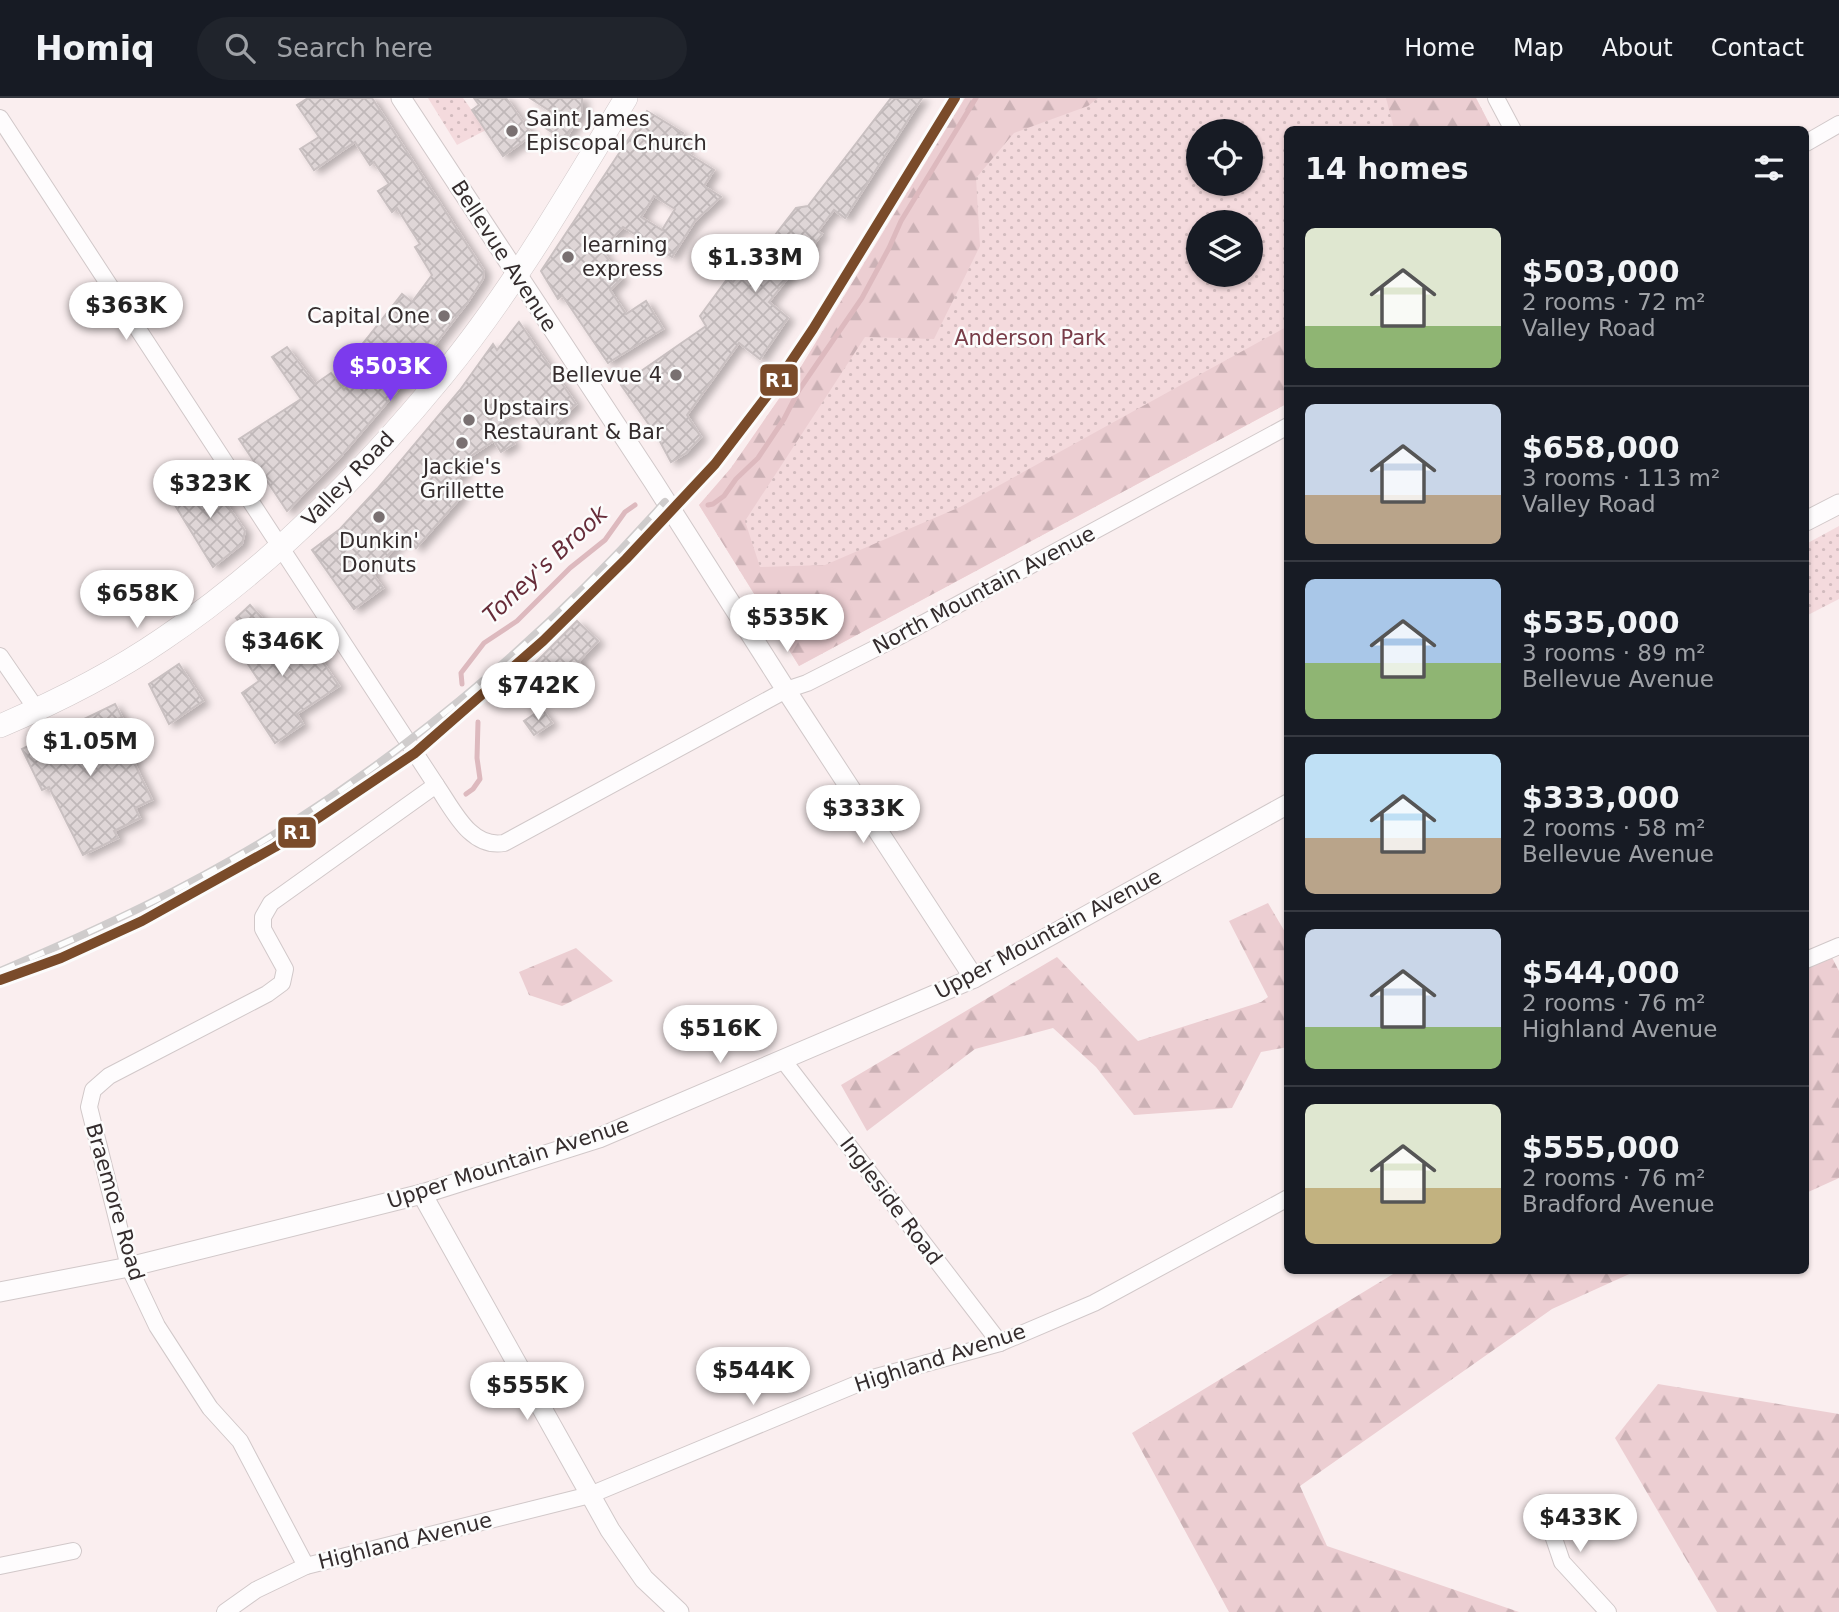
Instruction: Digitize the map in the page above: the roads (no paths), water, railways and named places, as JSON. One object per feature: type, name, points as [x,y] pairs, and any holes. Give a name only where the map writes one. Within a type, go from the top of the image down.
[{"type":"main road","name":"Valley Road","points":[[0,726],[116,669],[161,640],[282,546],[371,459],[444,374],[516,275],[626,98]]},
{"type":"street","name":"Bellevue Avenue","points":[[401,98],[653,481],[974,978]]},
{"type":"street","points":[[1496,98],[1511,126]]},
{"type":"street","points":[[0,118],[436,785]]},
{"type":"street","points":[[1809,141],[1839,124]]},
{"type":"street","name":"North Mountain Avenue","points":[[436,785],[467,829],[481,841],[492,845],[504,843],[786,690],[807,683],[898,637],[1284,428]]},
{"type":"street","points":[[1809,519],[1839,504]]},
{"type":"street","points":[[0,656],[37,710]]},
{"type":"street","name":"Braemore Road","points":[[306,1566],[240,1441],[210,1408],[157,1326],[129,1267],[89,1107],[93,1090],[110,1076],[282,984],[285,969],[263,929],[262,917],[271,903],[436,785]]},
{"type":"street","name":"Upper Mountain Avenue","points":[[0,1292],[129,1267],[422,1194],[599,1139],[974,978],[1284,806]]},
{"type":"street","points":[[1809,960],[1839,946]]},
{"type":"street","name":"Ingleside Road","points":[[783,1060],[1000,1343]]},
{"type":"street","points":[[422,1194],[624,1553],[644,1578],[680,1612]]},
{"type":"street","name":"Highland Avenue","points":[[225,1612],[256,1590],[306,1566],[590,1494],[869,1379],[1000,1343],[1094,1303],[1284,1200]]},
{"type":"street","points":[[1542,1503],[1562,1562],[1608,1612]]},
{"type":"street","points":[[0,1566],[73,1550]]},
{"type":"waterway","name":"Toney's Brook","points":[[708,505],[724,496],[736,479],[758,458],[784,419],[799,390],[862,298],[901,221],[976,98]]},
{"type":"waterway","name":"Toney's Brook","points":[[462,684],[461,673],[484,643],[517,621],[570,568],[605,540],[625,512],[635,505]]},
{"type":"waterway","name":"Toney's Brook","points":[[466,794],[480,779],[477,758],[478,722]]},
{"type":"railway","points":[[0,971],[109,923],[216,869],[337,793],[438,718],[486,678],[578,594],[665,502]]},
{"type":"place","name":"Saint James Episcopal Church","points":[[512,131]]},
{"type":"place","name":"learning express","points":[[568,257]]},
{"type":"place","name":"Capital One","points":[[444,316]]},
{"type":"place","name":"Bellevue 4","points":[[676,375]]},
{"type":"place","name":"Upstairs Restaurant & Bar","points":[[469,420]]},
{"type":"place","name":"Jackie's Grillette","points":[[462,443]]},
{"type":"place","name":"Dunkin' Donuts","points":[[379,517]]},
{"type":"park label","name":"Anderson Park","points":[[1030,338]]}]
